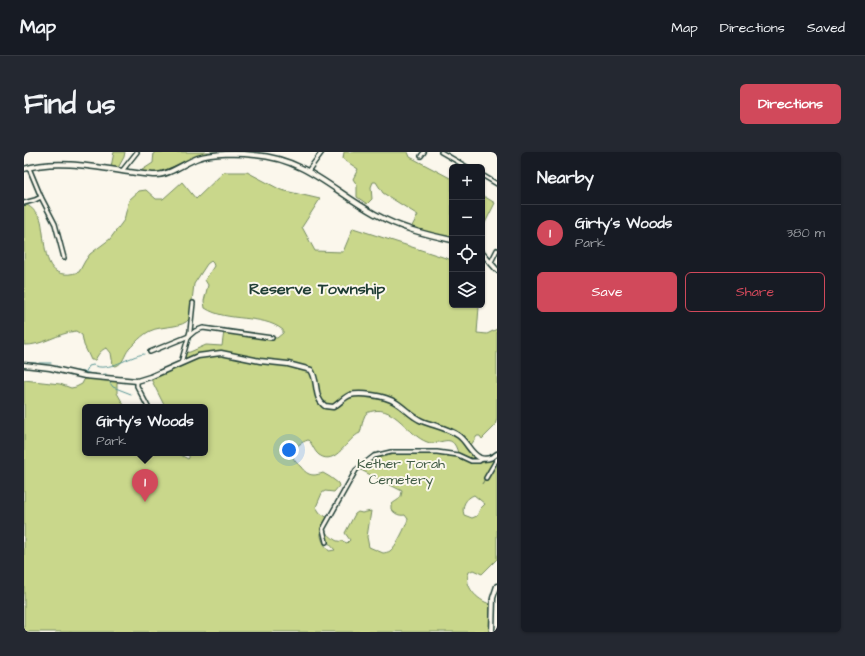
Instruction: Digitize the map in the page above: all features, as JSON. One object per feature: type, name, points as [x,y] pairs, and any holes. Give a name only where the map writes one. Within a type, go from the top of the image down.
[{"type":"street","points":[[122,171],[137,152]]},
{"type":"street","points":[[308,170],[322,152]]},
{"type":"street","points":[[421,156],[424,152]]},
{"type":"street","points":[[441,152],[446,153],[462,164]]},
{"type":"street","points":[[24,170],[40,165],[61,164],[156,175],[205,156],[249,154],[275,158],[308,170],[386,220],[411,231],[449,239]]},
{"type":"street","points":[[29,168],[41,197],[55,224],[64,258]]},
{"type":"street","points":[[485,177],[497,184]]},
{"type":"street","points":[[24,203],[41,197]]},
{"type":"street","points":[[491,262],[497,250]]},
{"type":"street","points":[[485,256],[497,270]]},
{"type":"street","points":[[181,363],[189,336],[193,302]]},
{"type":"street","points":[[150,352],[189,336],[195,331],[203,328],[272,338]]},
{"type":"street","points":[[24,365],[50,368],[85,376],[137,381],[150,377],[198,356],[221,353],[260,361],[288,364],[311,370],[314,376],[319,398],[325,406],[333,407],[346,397],[360,394],[390,399],[417,418],[450,430],[458,435],[464,440],[474,454],[482,459]]},
{"type":"street","points":[[137,381],[137,386],[146,404]]},
{"type":"street","points":[[326,542],[323,529],[339,499],[356,470],[374,456],[391,452],[437,452],[458,455],[471,461],[490,458],[497,454]]},
{"type":"street","points":[[486,478],[497,459]]},
{"type":"street","points":[[492,632],[493,598],[497,586]]},
{"type":"green space","points":[[114,152],[125,152],[118,168],[111,167]]},
{"type":"green space","points":[[154,152],[235,152],[199,156],[156,173],[139,172],[153,163]]},
{"type":"green space","points":[[344,152],[408,152],[410,157],[449,177],[449,238],[411,228],[418,215],[383,193],[376,182],[373,182],[371,187],[372,199],[367,204],[357,197],[357,185],[353,179],[358,169],[343,159]]},
{"type":"green space","points":[[224,172],[247,172],[281,190],[320,199],[302,227],[315,251],[343,252],[353,228],[449,259],[449,308],[479,308],[477,333],[487,334],[497,329],[497,418],[495,426],[482,439],[480,436],[477,436],[469,448],[458,435],[421,421],[399,405],[379,397],[352,395],[336,406],[322,404],[311,370],[228,354],[207,354],[181,363],[184,353],[206,345],[222,346],[224,331],[277,338],[283,333],[283,330],[265,322],[214,313],[205,308],[204,301],[208,285],[205,280],[214,266],[211,261],[207,264],[194,284],[190,318],[182,324],[150,331],[127,351],[119,365],[113,365],[111,353],[107,348],[101,351],[95,360],[91,360],[84,345],[82,335],[76,331],[63,334],[37,344],[24,345],[24,205],[30,207],[40,218],[50,265],[61,274],[69,274],[79,272],[90,254],[110,239],[124,220],[129,200],[139,191],[146,190],[156,199],[163,199],[182,182],[196,199]]},
{"type":"green space","points":[[485,197],[495,203],[485,223]]},
{"type":"green space","name":"Kether Torah Cemetery","points":[[217,355],[265,364],[303,368],[312,375],[316,398],[322,407],[327,409],[335,408],[357,396],[389,401],[398,406],[412,419],[452,433],[459,438],[468,451],[476,458],[473,459],[458,453],[452,442],[449,441],[436,443],[427,442],[414,434],[395,417],[381,411],[368,412],[363,420],[360,433],[350,440],[336,455],[331,457],[325,458],[319,455],[308,440],[302,442],[294,451],[293,457],[295,461],[308,474],[314,475],[323,473],[338,483],[339,486],[334,492],[325,491],[322,493],[316,507],[320,513],[328,518],[321,532],[321,538],[329,551],[335,550],[327,541],[325,533],[337,541],[347,543],[350,540],[345,533],[355,514],[358,512],[362,513],[371,511],[367,537],[369,547],[383,553],[392,549],[403,531],[408,519],[405,515],[397,514],[391,509],[391,505],[400,498],[402,491],[359,469],[374,458],[387,454],[415,452],[451,454],[472,463],[478,463],[497,457],[482,484],[497,460],[497,559],[482,574],[473,570],[469,572],[468,577],[468,582],[472,592],[480,599],[490,604],[490,632],[24,632],[24,380],[60,384],[71,388],[82,384],[85,378],[117,381],[117,393],[123,404],[82,404],[82,456],[182,456],[188,459],[189,456],[208,456],[208,404],[164,404],[151,379],[200,358]],"holes":[[[474,495],[485,504],[480,509],[477,516],[472,518],[464,515],[463,512],[463,508],[467,500]]]},
{"type":"waterway","points":[[85,373],[89,366],[112,366],[144,354]]},
{"type":"waterway","points":[[31,363],[36,363]]},
{"type":"waterway","points":[[39,363],[51,363]]},
{"type":"waterway","points":[[56,366],[66,370]]},
{"type":"waterway","points":[[77,371],[99,375],[106,374]]},
{"type":"waterway","points":[[110,383],[113,387],[131,394]]},
{"type":"place","name":"Girty's Woods","points":[[145,502]]},
{"type":"district","name":"Reserve Township","points":[[317,288]]}]
